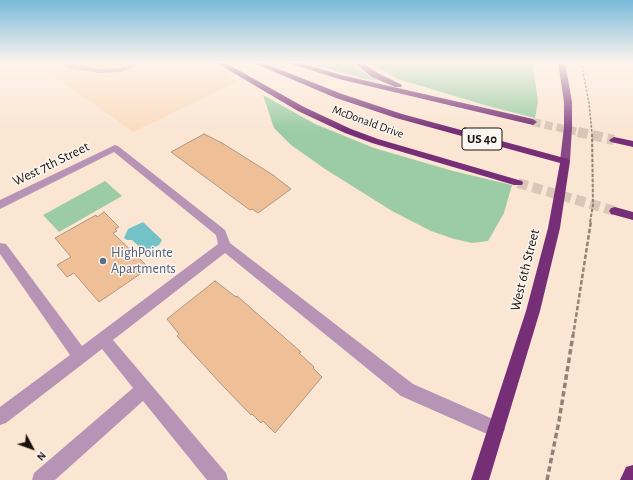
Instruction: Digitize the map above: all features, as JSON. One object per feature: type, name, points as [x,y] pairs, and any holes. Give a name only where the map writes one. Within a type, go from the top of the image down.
[{"type":"highway","name":"McDonald Drive","points":[[258,84],[301,109],[348,131],[375,141],[518,183]]},
{"type":"highway","name":"US 40","points":[[309,84],[333,94],[452,132],[565,161]]},
{"type":"highway","points":[[371,84],[533,122]]},
{"type":"highway","points":[[397,84],[452,103]]},
{"type":"highway","points":[[614,140],[633,144]]},
{"type":"highway","name":"West 6th Street","points":[[480,480],[533,311],[554,228],[565,161]]},
{"type":"highway","points":[[615,211],[633,216]]},
{"type":"highway","points":[[629,480],[633,474]]},
{"type":"main road","name":"West 6th Street","points":[[565,84],[568,102],[568,127],[565,161]]},
{"type":"street","name":"West 7th Street","points":[[0,205],[115,148],[221,232],[225,246]]},
{"type":"street","points":[[0,417],[225,246],[407,390],[496,429]]},
{"type":"street","points":[[0,248],[2,247],[80,356]]},
{"type":"street","points":[[103,339],[219,480]]},
{"type":"street","points":[[41,480],[144,389]]},
{"type":"path","points":[[547,480],[559,421],[581,289],[592,205],[593,139],[585,84]]},
{"type":"shaded area","points":[[66,84],[232,84],[133,132]]},
{"type":"green space","points":[[416,84],[536,84],[538,102],[535,118],[488,106]]},
{"type":"green space","points":[[263,95],[315,124],[374,148],[453,171],[512,185],[504,213],[488,241],[472,243],[454,239],[431,231],[392,211],[325,169],[291,145],[274,128]]},
{"type":"green space","points":[[105,181],[122,196],[59,232],[43,215]]},
{"type":"water","points":[[143,222],[162,240],[159,245],[145,252],[132,240],[127,240],[124,238],[128,229]]},
{"type":"building","points":[[204,134],[222,143],[273,175],[291,189],[258,213],[252,209],[250,210],[171,152]]},
{"type":"building","name":"HighPointe Apartments","points":[[104,212],[119,227],[115,229],[117,231],[113,233],[149,268],[99,302],[74,273],[67,277],[57,265],[71,257],[55,238]]},
{"type":"building","points":[[215,281],[236,297],[237,296],[301,352],[299,353],[322,377],[275,433],[263,421],[261,423],[252,414],[251,415],[222,385],[177,336],[179,334],[167,319]]},
{"type":"tunnel","points":[[533,122],[583,133]]},
{"type":"tunnel","points":[[578,132],[614,140]]},
{"type":"tunnel","points":[[518,183],[615,211]]},
{"type":"place","name":"HighPointe Apartments","points":[[103,261]]}]
